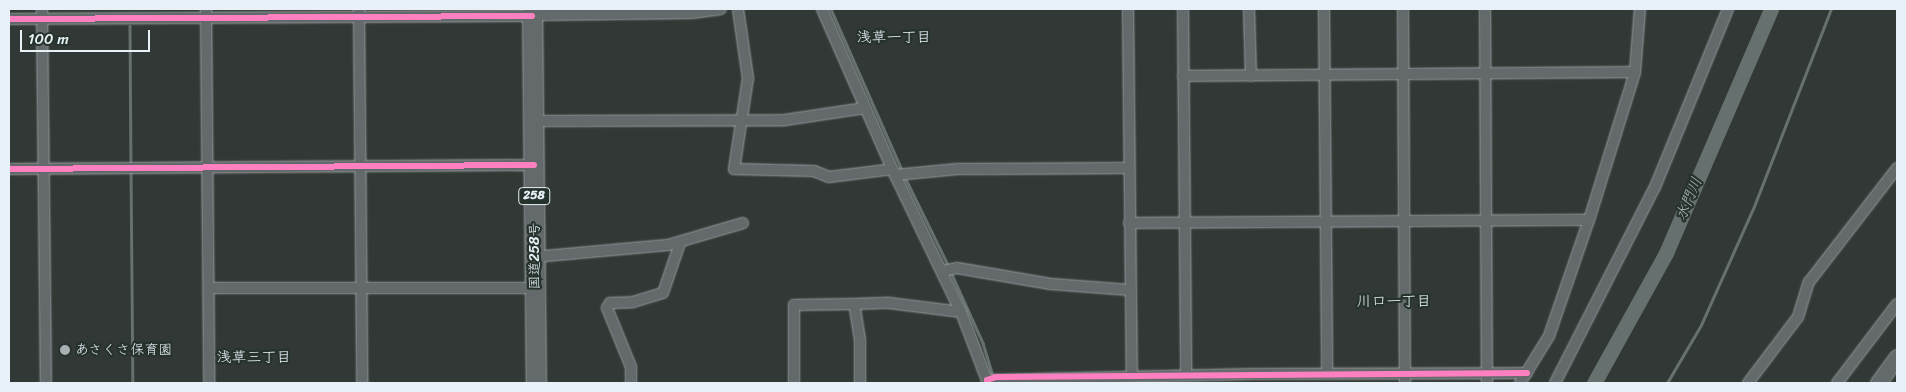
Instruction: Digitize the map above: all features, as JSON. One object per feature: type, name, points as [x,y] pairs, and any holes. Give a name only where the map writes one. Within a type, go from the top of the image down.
[{"type":"highway","name":"国道258号","points":[[538,12],[544,121],[546,383]]},
{"type":"highway","name":"国道258号","points":[[536,383],[534,165],[538,12]]},
{"type":"main road","points":[[1878,383],[1897,357]]},
{"type":"street","points":[[9,19],[42,14],[359,12],[692,13],[721,9]]},
{"type":"street","points":[[738,9],[747,55],[746,101],[734,169],[814,171],[829,177],[958,169],[1128,168]]},
{"type":"street","points":[[822,9],[865,108],[947,270],[990,380],[1186,375],[1254,378],[1327,373],[1405,372],[1487,378],[1527,373]]},
{"type":"street","points":[[1128,9],[1128,168],[1130,290],[1133,321],[1132,376]]},
{"type":"street","points":[[1183,9],[1186,375]]},
{"type":"street","points":[[1249,9],[1251,76]]},
{"type":"street","points":[[1324,9],[1327,373]]},
{"type":"street","points":[[1403,9],[1405,383]]},
{"type":"street","points":[[1485,9],[1487,378]]},
{"type":"street","points":[[1520,383],[1549,336],[1589,220],[1635,72],[1640,9]]},
{"type":"street","points":[[1555,383],[1655,186],[1728,9]]},
{"type":"street","points":[[359,12],[362,168],[362,383]]},
{"type":"street","points":[[206,13],[210,288],[209,383]]},
{"type":"street","points":[[42,14],[46,383]]},
{"type":"street","points":[[1183,76],[1485,75],[1635,72]]},
{"type":"street","points":[[544,121],[786,120],[865,108]]},
{"type":"street","points":[[9,169],[362,168],[534,165]]},
{"type":"street","points":[[1748,383],[1798,317],[1809,282],[1897,168]]},
{"type":"street","points":[[1129,223],[1589,220]]},
{"type":"street","points":[[545,256],[680,243],[743,223]]},
{"type":"street","points":[[632,383],[631,367],[607,308],[610,303],[633,302],[663,293],[680,243]]},
{"type":"street","points":[[947,270],[1050,284],[1130,290]]},
{"type":"street","points":[[210,288],[535,288]]},
{"type":"street","points":[[794,383],[794,304],[889,303],[962,312]]},
{"type":"street","points":[[854,304],[860,340],[860,383]]},
{"type":"street","points":[[1837,383],[1897,304]]},
{"type":"waterway","points":[[831,9],[903,172]]},
{"type":"waterway","name":"水門川","points":[[1594,383],[1666,253],[1771,9]]},
{"type":"waterway","points":[[1667,383],[1701,325],[1753,209],[1831,9]]},
{"type":"waterway","points":[[130,26],[131,164]]},
{"type":"waterway","points":[[131,170],[133,383]]},
{"type":"waterway","points":[[905,177],[949,267]]},
{"type":"waterway","points":[[951,272],[983,343],[994,378]]},
{"type":"cycle path","points":[[9,19],[532,16]]},
{"type":"cycle path","points":[[9,169],[534,165]]},
{"type":"cycle path","points":[[988,383],[987,380],[996,377],[1527,373]]},
{"type":"place","name":"あさくさ保育園","points":[[65,350]]},
{"type":"district","name":"浅草一丁目","points":[[894,38]]},
{"type":"district","name":"川口一丁目","points":[[1394,302]]},
{"type":"district","name":"浅草三丁目","points":[[254,358]]}]
